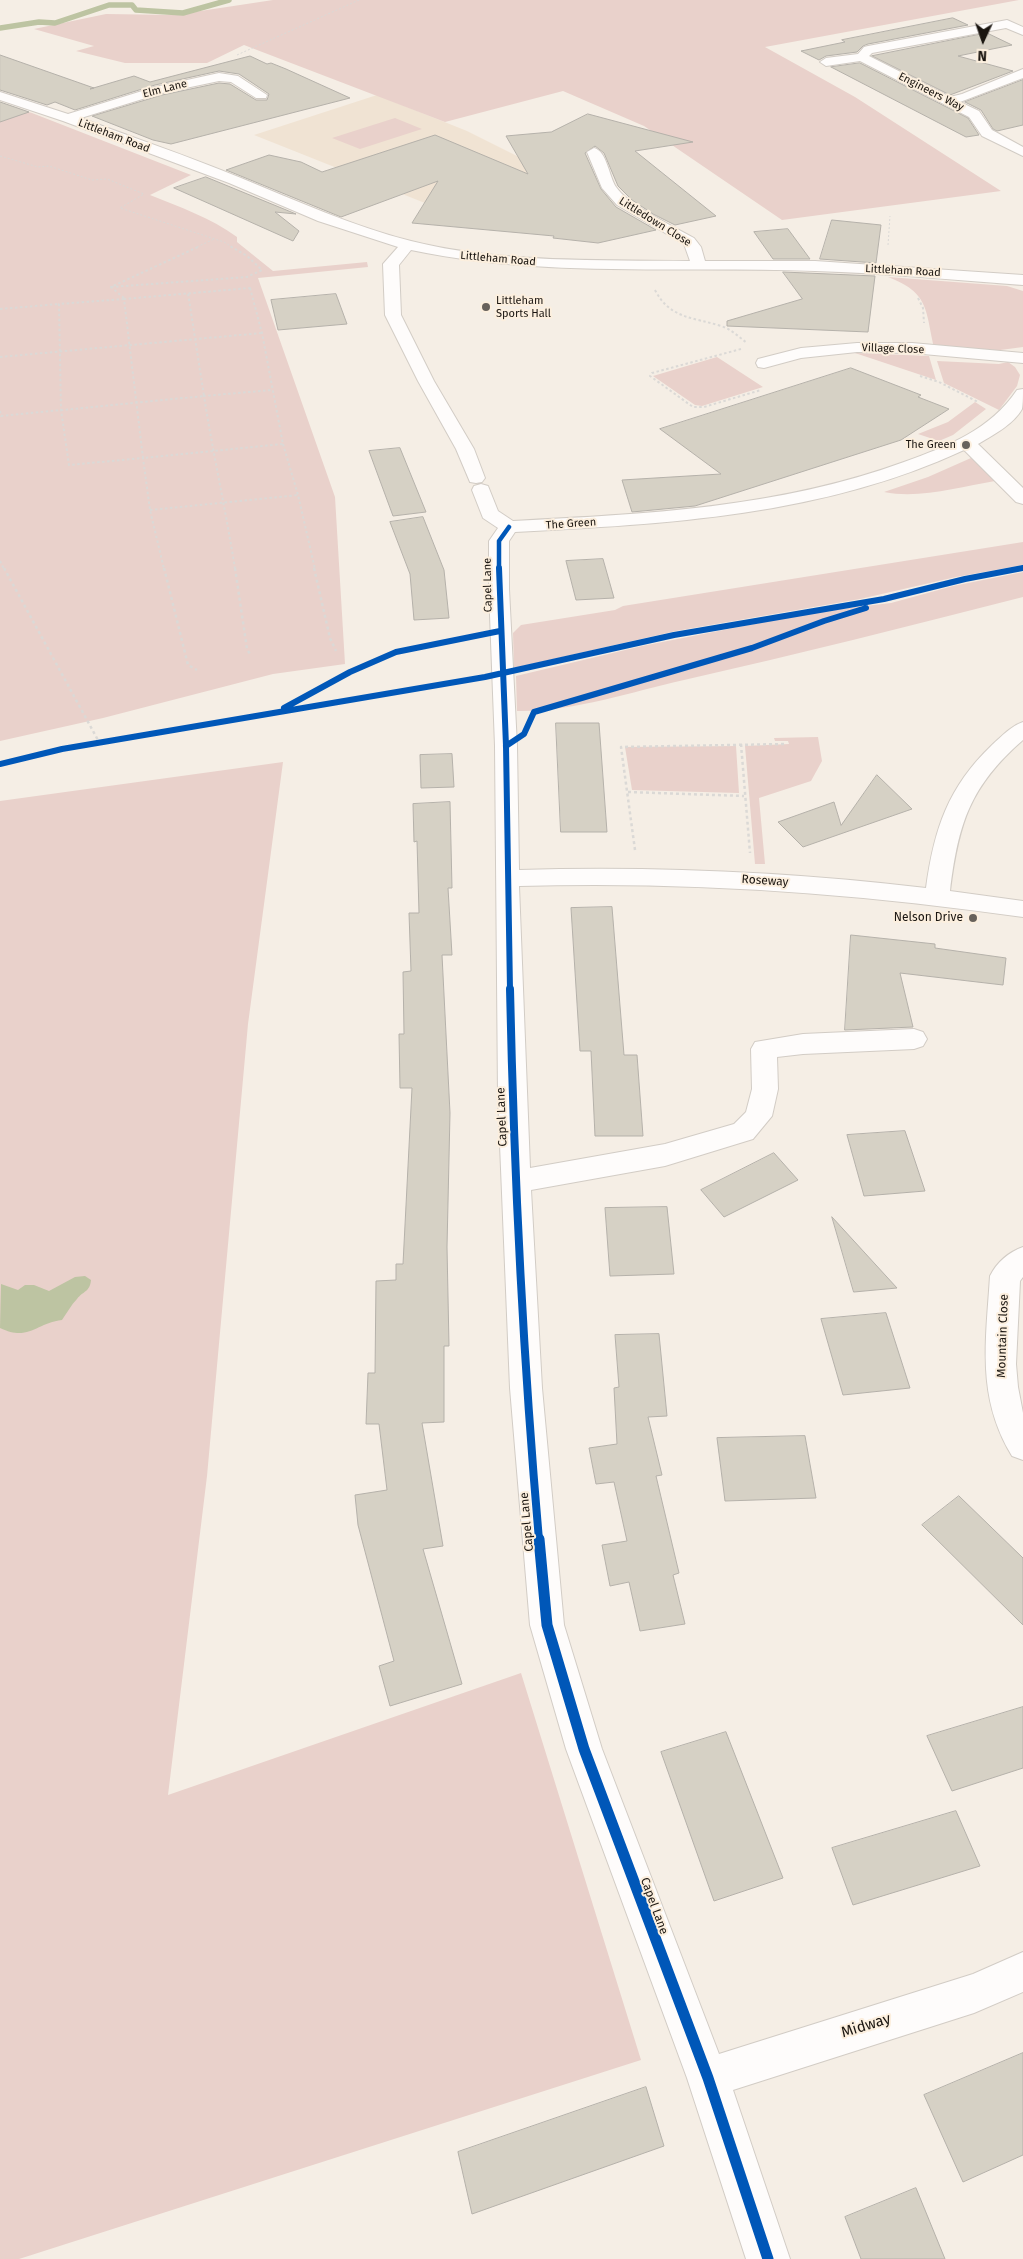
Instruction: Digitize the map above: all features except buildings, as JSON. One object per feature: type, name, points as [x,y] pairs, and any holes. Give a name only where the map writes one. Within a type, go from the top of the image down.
[{"type":"street","points":[[988,15],[1023,30]]},
{"type":"street","points":[[826,62],[862,58],[868,50],[1006,24]]},
{"type":"street","name":"Engineers Way","points":[[862,58],[978,116],[987,134],[1023,152]]},
{"type":"street","points":[[948,101],[966,98],[1023,73]]},
{"type":"street","name":"Elm Lane","points":[[68,118],[159,90],[219,77],[234,79],[261,95]]},
{"type":"street","name":"Littleham Road","points":[[0,96],[68,118],[234,180],[323,218],[406,245],[488,259],[652,265],[780,265],[884,269],[1023,280]]},
{"type":"street","name":"Littledown Close","points":[[594,152],[613,195],[689,241],[694,247],[699,266]]},
{"type":"street","points":[[406,245],[391,264],[393,315],[426,381],[465,449],[490,514],[509,528]]},
{"type":"street","name":"Village Close","points":[[783,373],[758,359],[840,348],[875,347],[1023,358]]},
{"type":"street","name":"The Green","points":[[509,528],[728,512],[804,499],[891,475],[967,443],[1008,415],[1023,394]]},
{"type":"street","points":[[967,443],[1023,498]]},
{"type":"street","name":"Capel Lane","points":[[509,528],[498,541],[500,636],[506,746],[506,878],[516,1182],[526,1388],[547,1624],[584,1749],[708,2078],[768,2259]]},
{"type":"street","points":[[937,896],[946,838],[964,792],[1003,745],[1023,729]]},
{"type":"street","name":"Roseway","points":[[506,878],[638,876],[753,879],[937,896],[1023,909]]},
{"type":"street","points":[[516,1182],[665,1155],[743,1132],[758,1116],[765,1089],[764,1049],[803,1044],[914,1040]]},
{"type":"street","name":"Mountain Close","points":[[1023,1259],[1006,1276],[1001,1378],[1003,1400],[1023,1446]]},
{"type":"street","name":"Midway","points":[[708,2078],[974,1993],[1023,1972]]},
{"type":"path","points":[[237,54],[359,0]]},
{"type":"path","points":[[0,156],[38,166],[49,166],[92,180],[107,179],[144,194],[120,208],[224,242],[247,256],[262,270],[248,276],[111,286]]},
{"type":"path","points":[[111,286],[214,238]]},
{"type":"path","points":[[652,265],[653,284],[657,296],[668,309],[685,317],[722,326],[752,346],[652,373],[650,376],[693,407],[704,407],[766,388]]},
{"type":"path","points":[[884,269],[883,276],[908,289],[920,300],[932,350]]},
{"type":"path","points":[[111,286],[124,299],[138,403],[142,458],[150,510],[188,665],[197,670]]},
{"type":"path","points":[[0,309],[250,288],[262,333],[284,444],[298,495],[330,638],[336,650]]},
{"type":"path","points":[[188,293],[213,452],[225,502],[247,649],[251,656]]},
{"type":"path","points":[[59,304],[62,410],[69,465],[284,444]]},
{"type":"path","points":[[0,357],[262,333]]},
{"type":"path","points":[[913,374],[939,382],[989,408],[1008,415]]},
{"type":"path","points":[[0,411],[1,416],[272,390]]},
{"type":"path","points":[[150,510],[298,495]]},
{"type":"path","points":[[0,561],[99,742]]},
{"type":"path","points":[[90,744],[108,741]]},
{"type":"path","points":[[740,744],[753,879]]},
{"type":"path","points":[[638,876],[621,747],[786,744]]},
{"type":"path","points":[[628,792],[744,796]]},
{"type":"shaded area","points":[[273,0],[1019,0],[765,47],[855,97],[1001,191],[782,220],[644,126],[563,91],[445,122],[244,45],[207,63],[125,63],[76,51],[94,46],[34,29],[106,14],[174,15]]},
{"type":"shaded area","points":[[377,95],[467,131],[565,180],[445,211],[254,135]]},
{"type":"shaded area","points":[[0,103],[32,113],[191,175],[150,195],[195,213],[227,230],[237,237],[237,242],[273,271],[367,262],[368,267],[258,278],[335,497],[345,664],[273,674],[103,718],[0,741]]},
{"type":"shaded area","points":[[395,118],[422,129],[360,149],[332,138]]},
{"type":"shaded area","points":[[888,277],[1007,286],[1023,291],[1023,347],[993,351],[934,347],[923,303],[911,289]]},
{"type":"shaded area","points":[[855,353],[929,356],[936,380]]},
{"type":"shaded area","points":[[717,357],[763,387],[702,406],[695,405],[653,376]]},
{"type":"shaded area","points":[[937,361],[999,364],[1008,362],[1015,367],[1020,375],[1017,386],[999,410],[944,383]]},
{"type":"shaded area","points":[[975,402],[986,409],[953,435],[939,441],[918,434],[948,422]]},
{"type":"shaded area","points":[[971,458],[995,481],[925,493],[898,494],[884,492],[928,477]]},
{"type":"shaded area","points":[[1023,542],[1023,565],[956,577],[860,599],[676,631],[514,668],[513,633],[521,625],[615,610],[623,606]]},
{"type":"shaded area","points":[[1023,572],[1023,597],[854,640],[580,705],[517,711],[516,676],[642,646],[815,612],[891,603],[953,586]]},
{"type":"shaded area","points":[[818,737],[822,761],[811,781],[759,798],[765,864],[755,864],[745,746],[789,744],[788,741],[775,741],[774,738]]},
{"type":"shaded area","points":[[736,746],[739,793],[632,790],[625,747]]},
{"type":"shaded area","points":[[283,762],[248,1024],[207,1476],[168,1795],[521,1673],[641,2060],[19,2259],[0,2259],[0,801]]},
{"type":"shaded area","points":[[85,1276],[91,1280],[88,1289],[79,1296],[62,1320],[45,1324],[26,1332],[10,1332],[0,1328],[1,1284],[18,1290],[25,1285],[34,1285],[49,1291],[75,1277]]},
{"type":"waterway","points":[[0,28],[39,22],[55,23],[109,5],[132,5],[136,10],[183,13],[229,0]]},
{"type":"cycle path","points":[[509,527],[499,541],[499,589],[506,746],[512,1096],[526,1388],[547,1625],[584,1749],[708,2078],[768,2259]]},
{"type":"cycle path","points":[[0,764],[62,749],[183,730],[485,677],[674,635],[884,599],[965,579],[1023,568]]},
{"type":"cycle path","points":[[506,746],[524,734],[534,712],[752,648],[824,621],[866,608]]},
{"type":"cycle path","points":[[284,708],[350,672],[396,652],[500,631]]},
{"type":"place","name":"Littleham Sports Hall","points":[[486,307]]},
{"type":"place","name":"The Green","points":[[966,445]]},
{"type":"place","name":"Nelson Drive","points":[[973,918]]}]
